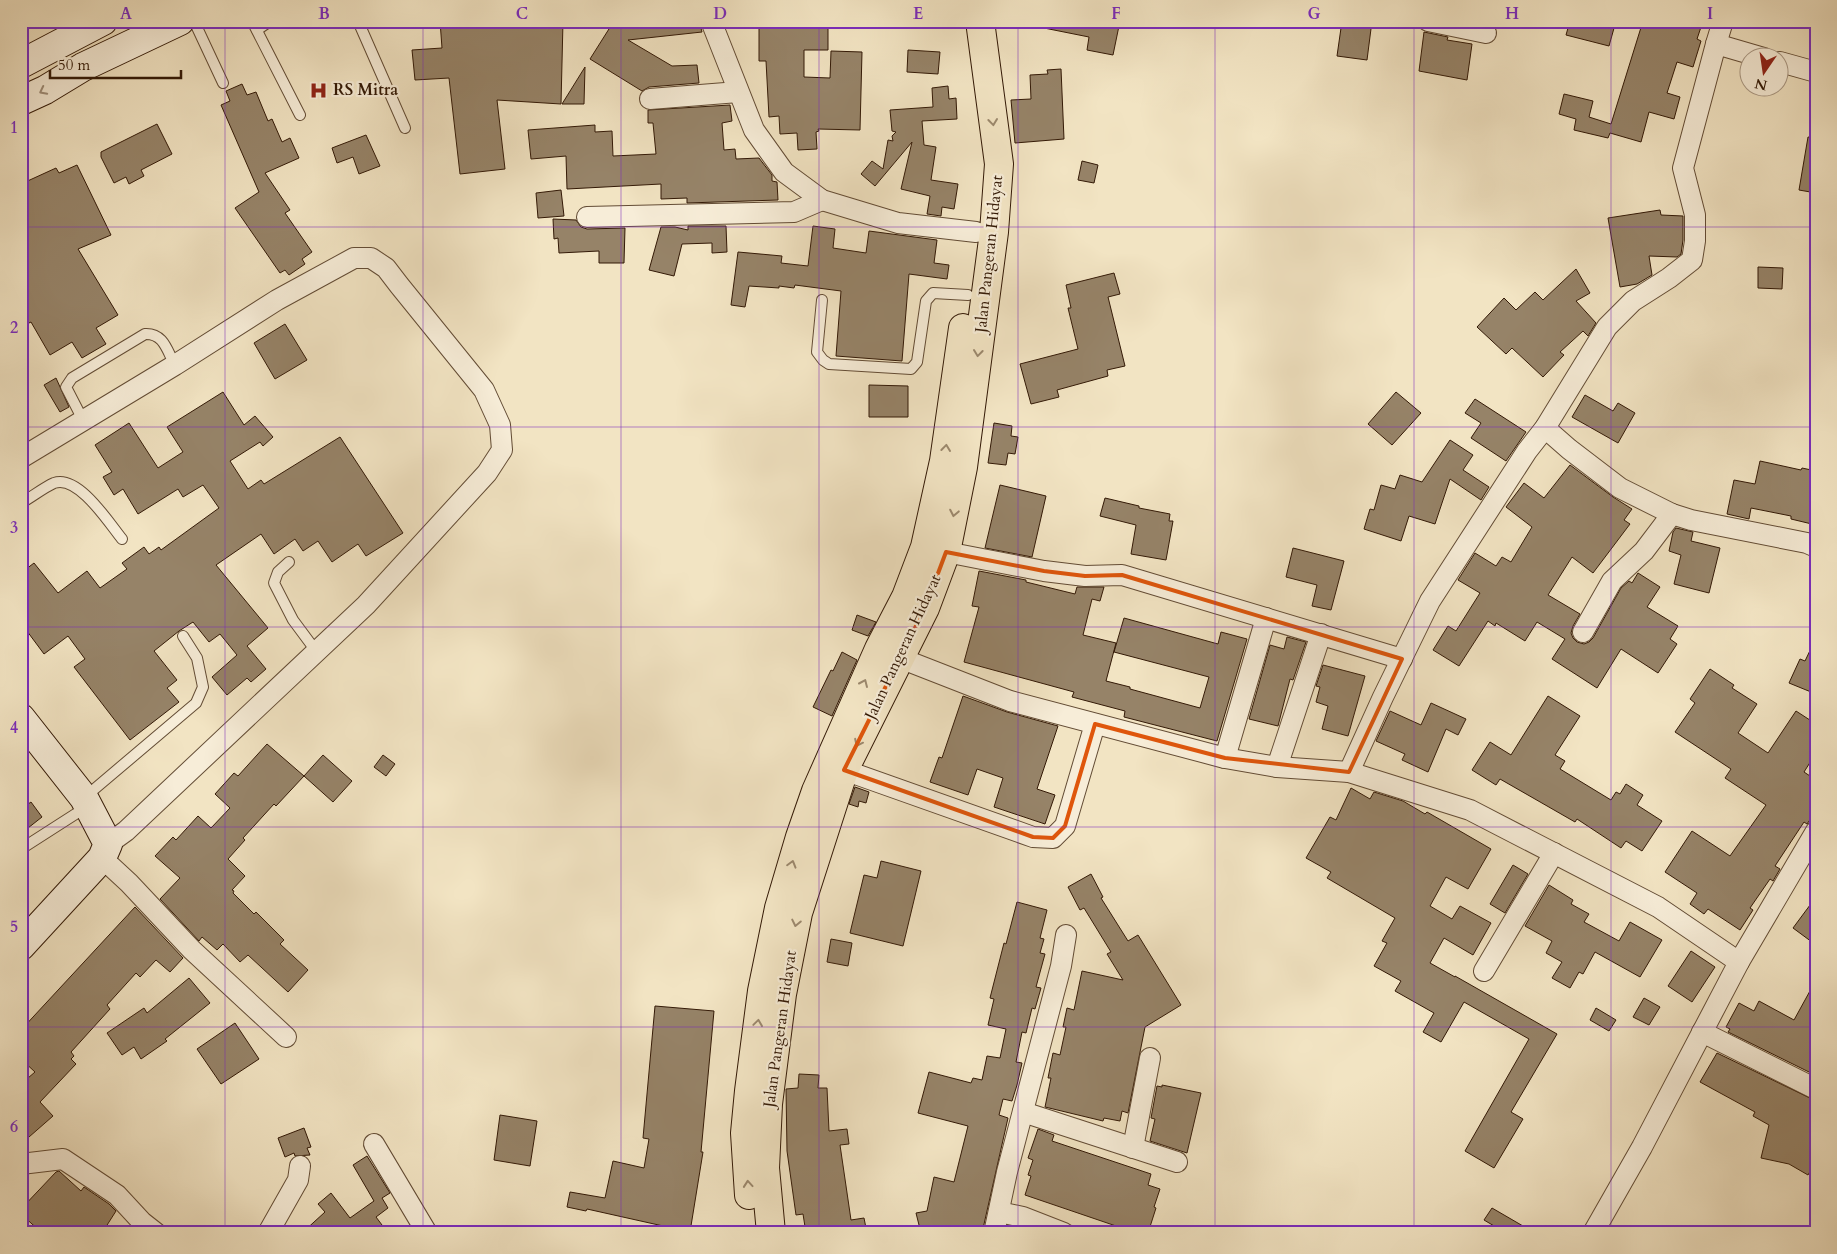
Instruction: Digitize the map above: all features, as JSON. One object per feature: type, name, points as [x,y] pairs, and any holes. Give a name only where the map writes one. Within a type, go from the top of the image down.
[{"type":"highway","name":"Jalan Pangeran Hidayat","points":[[753,1233],[745,1133],[762,991],[779,908],[889,654],[906,597],[925,547],[944,461],[976,232],[980,162],[964,21]]},
{"type":"highway","name":"Jalan Pangeran Hidayat","points":[[832,785],[889,654],[925,608],[946,552],[963,468],[994,232],[999,164],[980,21]]},
{"type":"highway","name":"Jalan Pangeran Hidayat","points":[[772,1233],[765,1168],[769,1095],[782,994],[810,840]]},
{"type":"street","points":[[21,101],[45,90],[83,67],[180,21]]},
{"type":"street","points":[[711,21],[754,130],[784,172],[822,200],[898,223],[976,232]]},
{"type":"street","points":[[1428,21],[1486,33]]},
{"type":"street","points":[[1349,772],[1430,600],[1527,452],[1545,428],[1607,327],[1633,300],[1669,278],[1692,260],[1695,241],[1695,215],[1683,168],[1723,21]]},
{"type":"street","points":[[21,64],[92,24]]},
{"type":"street","points":[[1716,44],[1740,51]]},
{"type":"street","points":[[1790,65],[1816,72]]},
{"type":"street","points":[[650,98],[738,92]]},
{"type":"street","points":[[587,217],[794,212],[822,200]]},
{"type":"street","points":[[21,458],[175,365],[277,300],[354,258],[371,258],[386,268],[484,390],[500,425],[502,450],[487,473],[366,605],[105,851],[21,946]]},
{"type":"street","points":[[1545,428],[1620,488],[1672,514],[1691,520],[1807,543],[1816,547]]},
{"type":"street","points":[[1583,632],[1612,580],[1644,551],[1672,514]]},
{"type":"street","points":[[946,552],[1052,572],[1085,576],[1122,575],[1402,658]]},
{"type":"street","points":[[1225,758],[1266,618]]},
{"type":"street","points":[[1277,767],[1321,634]]},
{"type":"street","points":[[889,654],[1010,701],[1095,724],[1225,758],[1277,767],[1349,772],[1470,810],[1658,906],[1739,962]]},
{"type":"street","points":[[21,718],[86,802],[105,851],[129,883],[192,950],[286,1036]]},
{"type":"street","points":[[832,785],[1033,837],[1053,838],[1065,826],[1095,724]]},
{"type":"street","points":[[1593,1233],[1642,1148],[1739,962],[1816,831]]},
{"type":"street","points":[[1484,971],[1554,853]]},
{"type":"street","points":[[994,1233],[1022,1112],[1061,966],[1066,934]]},
{"type":"street","points":[[1702,1032],[1816,1089]]},
{"type":"street","points":[[1133,1148],[1150,1058]]},
{"type":"street","points":[[1022,1112],[1177,1162]]},
{"type":"street","points":[[374,1144],[427,1233]]},
{"type":"street","points":[[21,1164],[63,1158],[117,1195],[142,1222],[156,1233]]},
{"type":"street","points":[[268,1233],[298,1180],[300,1166]]},
{"type":"street","points":[[999,1212],[1023,1217],[1064,1233]]},
{"type":"lane","points":[[194,21],[223,83]]},
{"type":"lane","points":[[270,21],[254,26],[300,115]]},
{"type":"lane","points":[[358,21],[405,128]]},
{"type":"lane","points":[[822,300],[818,352],[823,360],[829,364],[911,369],[917,362],[928,297],[933,293],[968,295]]},
{"type":"lane","points":[[83,420],[66,388],[69,382],[72,378],[145,334],[154,334],[160,337],[175,365]]},
{"type":"lane","points":[[21,503],[56,482],[71,484],[84,492],[122,539]]},
{"type":"lane","points":[[289,562],[278,572],[274,583],[293,620],[316,651]]},
{"type":"lane","points":[[21,849],[86,802],[196,703],[203,687],[197,658],[184,636]]},
{"type":"highlighted area","points":[[946,552],[1044,571],[1085,576],[1122,575],[1402,659],[1349,772],[1225,758],[1095,724],[1065,826],[1053,838],[1033,837],[844,770],[925,608]]},
{"type":"building","points":[[440,21],[474,21],[474,25],[522,21],[563,21],[561,104],[497,100],[505,169],[460,174],[449,78],[415,80],[412,50],[442,48]]},
{"type":"building","points":[[614,21],[699,21],[702,32],[628,40],[672,66],[697,65],[699,83],[649,87],[642,91],[590,59]]},
{"type":"building","points":[[759,21],[828,21],[828,50],[804,50],[804,77],[830,78],[831,51],[862,52],[860,130],[818,129],[819,131],[816,132],[817,149],[798,150],[797,133],[780,134],[779,116],[769,117],[766,61],[759,61]]},
{"type":"building","points":[[1045,21],[1120,21],[1113,55],[1087,50],[1089,37],[1044,28]]},
{"type":"building","points":[[1342,21],[1372,21],[1367,60],[1337,56]]},
{"type":"building","points":[[1570,21],[1616,21],[1609,46],[1566,35]]},
{"type":"building","points":[[1643,21],[1703,21],[1697,39],[1701,41],[1693,67],[1677,62],[1667,93],[1680,97],[1674,119],[1649,112],[1641,142],[1610,133],[1608,138],[1574,130],[1576,119],[1559,114],[1564,94],[1593,101],[1589,117],[1611,124]]},
{"type":"building","points":[[1424,32],[1448,37],[1447,40],[1472,44],[1467,80],[1419,71]]},
{"type":"building","points":[[908,50],[940,52],[938,74],[907,72]]},
{"type":"building","points":[[585,67],[584,104],[562,104]]},
{"type":"building","points":[[1061,69],[1064,139],[1015,143],[1011,100],[1031,99],[1030,75],[1048,74],[1047,70]]},
{"type":"building","points":[[242,84],[247,95],[256,92],[268,121],[272,119],[282,142],[290,138],[299,158],[265,173],[290,210],[285,213],[312,252],[302,259],[305,264],[289,275],[285,270],[280,273],[235,208],[259,192],[221,105],[230,101],[226,91]]},
{"type":"building","points":[[948,86],[949,99],[956,98],[957,119],[922,121],[924,145],[936,147],[931,180],[958,184],[954,209],[942,207],[941,216],[927,214],[930,196],[901,189],[912,142],[875,186],[861,174],[872,161],[883,169],[888,140],[893,141],[892,136],[896,132],[892,131],[890,110],[933,107],[932,88]]},
{"type":"building","points":[[730,105],[732,121],[722,123],[724,150],[735,149],[736,159],[759,158],[772,175],[772,181],[777,182],[778,200],[687,203],[687,198],[661,199],[661,184],[567,189],[566,156],[531,159],[528,130],[595,125],[595,132],[612,131],[613,156],[656,154],[653,123],[648,123],[648,110]]},
{"type":"building","points":[[157,124],[172,154],[141,170],[144,176],[129,184],[126,177],[114,183],[101,157],[101,152]]},
{"type":"building","points":[[366,135],[380,166],[359,174],[353,157],[337,163],[332,148]]},
{"type":"building","points":[[1808,137],[1816,138],[1816,193],[1799,190]]},
{"type":"building","points":[[1082,161],[1098,165],[1094,183],[1078,180]]},
{"type":"building","points":[[77,165],[111,235],[78,249],[118,315],[96,328],[106,344],[82,358],[72,342],[50,355],[31,322],[21,327],[21,184],[56,168],[59,173]]},
{"type":"building","points":[[561,190],[564,216],[538,218],[536,193]]},
{"type":"building","points":[[1660,210],[1661,215],[1683,216],[1681,254],[1677,257],[1649,256],[1652,275],[1637,284],[1620,287],[1608,218]]},
{"type":"building","points":[[553,219],[576,220],[581,227],[587,229],[625,228],[624,263],[599,263],[599,251],[559,253],[558,238],[554,239]]},
{"type":"building","points":[[688,226],[726,226],[727,252],[712,253],[712,243],[682,244],[674,276],[649,270],[661,227],[675,227],[688,230]]},
{"type":"building","points":[[813,226],[835,229],[833,248],[866,253],[869,231],[937,240],[934,263],[949,265],[947,279],[909,274],[902,361],[836,356],[841,291],[795,285],[794,288],[749,286],[745,307],[731,305],[738,252],[782,256],[781,263],[808,266]]},
{"type":"building","points":[[1758,267],[1783,268],[1782,289],[1758,288]]},
{"type":"building","points":[[1576,269],[1590,293],[1576,301],[1596,323],[1588,336],[1583,331],[1560,352],[1564,355],[1543,377],[1512,348],[1506,354],[1477,327],[1504,298],[1516,310],[1535,292],[1543,300]]},
{"type":"building","points":[[1114,273],[1120,294],[1108,297],[1125,366],[1107,370],[1108,376],[1057,390],[1059,397],[1031,404],[1020,364],[1078,349],[1068,308],[1071,308],[1066,285]]},
{"type":"building","points":[[285,324],[307,360],[275,379],[254,343]]},
{"type":"building","points":[[56,378],[69,407],[60,412],[44,385]]},
{"type":"building","points":[[869,385],[908,386],[908,417],[869,417]]},
{"type":"building","points":[[223,392],[244,425],[255,416],[273,437],[263,446],[260,442],[230,461],[248,489],[261,480],[264,484],[340,437],[403,533],[366,556],[358,544],[332,562],[318,541],[303,551],[295,539],[274,554],[261,534],[216,565],[268,628],[247,646],[266,669],[251,682],[247,678],[227,695],[212,677],[237,655],[220,634],[209,642],[193,622],[154,651],[177,680],[167,688],[179,702],[130,740],[74,667],[85,659],[68,636],[44,654],[21,623],[21,573],[34,563],[58,593],[87,571],[100,588],[127,569],[122,563],[144,547],[149,554],[159,547],[161,550],[219,508],[203,485],[183,497],[178,489],[138,514],[123,489],[114,495],[103,477],[112,472],[95,445],[129,423],[158,468],[183,452],[167,427]]},
{"type":"building","points":[[1396,392],[1421,413],[1392,445],[1368,424]]},
{"type":"building","points":[[1585,395],[1613,411],[1618,403],[1635,413],[1618,443],[1572,417]]},
{"type":"building","points":[[1475,399],[1526,432],[1506,461],[1471,438],[1481,423],[1465,413]]},
{"type":"building","points":[[994,423],[1012,426],[1011,436],[1018,437],[1015,454],[1008,453],[1006,465],[988,463]]},
{"type":"building","points":[[1450,440],[1473,455],[1463,470],[1489,487],[1481,500],[1450,479],[1435,524],[1409,516],[1401,541],[1364,529],[1370,509],[1374,510],[1381,485],[1395,489],[1400,475],[1422,482]]},
{"type":"building","points":[[1760,461],[1801,470],[1802,468],[1816,471],[1816,525],[1791,519],[1791,516],[1751,508],[1749,519],[1727,514],[1734,480],[1755,484]]},
{"type":"building","points":[[1570,465],[1632,509],[1624,520],[1630,524],[1593,573],[1572,557],[1548,595],[1580,614],[1571,633],[1577,642],[1584,644],[1593,638],[1621,588],[1629,581],[1632,583],[1638,573],[1660,587],[1647,607],[1678,626],[1670,639],[1677,644],[1658,673],[1621,649],[1597,688],[1552,659],[1565,639],[1537,622],[1525,641],[1496,623],[1495,626],[1488,621],[1459,666],[1433,650],[1448,626],[1456,631],[1480,593],[1458,580],[1475,553],[1496,566],[1502,557],[1511,562],[1532,527],[1506,507],[1524,483],[1544,498]]},
{"type":"building","points":[[1000,485],[1046,496],[1032,557],[985,548]]},
{"type":"building","points":[[1105,498],[1139,506],[1139,508],[1170,514],[1169,521],[1173,521],[1166,560],[1131,554],[1136,525],[1100,516]]},
{"type":"building","points":[[1676,528],[1693,532],[1691,541],[1720,548],[1709,593],[1674,584],[1681,555],[1669,551],[1673,532]]},
{"type":"building","points":[[1293,548],[1344,561],[1331,610],[1312,606],[1317,585],[1286,577]]},
{"type":"building","points":[[979,571],[1026,580],[1026,582],[1075,594],[1077,587],[1104,587],[1100,601],[1092,599],[1083,635],[1116,643],[1106,681],[1200,708],[1209,677],[1114,652],[1124,618],[1218,644],[1221,632],[1247,639],[1217,741],[1124,717],[1125,711],[1072,697],[1074,692],[964,662],[979,607],[972,606]]},
{"type":"building","points":[[857,615],[876,622],[868,636],[852,630]]},
{"type":"building","points":[[1287,637],[1306,642],[1293,680],[1290,679],[1278,726],[1249,719],[1270,645],[1284,649]]},
{"type":"building","points":[[1816,638],[1816,694],[1789,683],[1800,659],[1805,661]]},
{"type":"building","points":[[842,652],[857,660],[832,716],[813,707]]},
{"type":"building","points":[[1323,665],[1365,676],[1348,736],[1322,729],[1328,706],[1316,702],[1320,687],[1316,686]]},
{"type":"building","points":[[1710,669],[1734,685],[1732,688],[1757,704],[1738,733],[1768,753],[1796,711],[1816,724],[1816,753],[1804,772],[1816,780],[1816,811],[1807,824],[1804,822],[1775,866],[1780,869],[1773,881],[1770,879],[1750,908],[1753,910],[1740,930],[1708,909],[1704,914],[1690,904],[1697,893],[1665,872],[1692,831],[1730,856],[1766,805],[1725,778],[1731,769],[1675,732],[1695,703],[1690,699]]},
{"type":"building","points":[[963,696],[1007,712],[1058,726],[1037,789],[1055,795],[1045,824],[994,807],[1003,778],[977,769],[968,795],[930,782],[939,757],[942,758]]},
{"type":"building","points":[[1548,696],[1580,716],[1555,755],[1565,761],[1560,769],[1611,800],[1616,792],[1620,794],[1626,784],[1643,795],[1637,805],[1662,821],[1642,851],[1626,841],[1621,848],[1577,819],[1575,822],[1500,779],[1496,785],[1472,770],[1490,742],[1511,755]]},
{"type":"building","points":[[1431,703],[1466,719],[1458,735],[1446,729],[1428,772],[1402,760],[1405,754],[1376,741],[1390,711],[1421,725]]},
{"type":"building","points":[[267,744],[304,776],[276,806],[274,804],[243,838],[245,840],[228,859],[245,876],[232,890],[234,891],[233,893],[254,914],[256,912],[284,940],[280,944],[308,970],[288,992],[248,955],[240,962],[223,944],[217,950],[202,937],[199,941],[160,899],[180,878],[155,856],[173,837],[176,840],[198,816],[211,828],[230,808],[215,794],[234,773],[238,776]]},
{"type":"building","points":[[323,755],[352,781],[333,802],[304,776]]},
{"type":"building","points":[[383,755],[395,764],[386,776],[374,767]]},
{"type":"building","points":[[855,787],[869,792],[866,803],[859,801],[858,807],[849,804]]},
{"type":"building","points":[[1351,788],[1370,799],[1374,792],[1403,801],[1425,814],[1427,812],[1491,849],[1468,889],[1446,877],[1430,906],[1452,919],[1460,906],[1491,923],[1473,955],[1444,938],[1430,963],[1557,1034],[1511,1112],[1523,1119],[1494,1168],[1465,1151],[1529,1039],[1464,1002],[1441,1042],[1423,1032],[1434,1013],[1395,991],[1401,981],[1374,966],[1387,943],[1382,941],[1395,918],[1327,878],[1331,872],[1306,858],[1330,817],[1336,820]]},
{"type":"building","points":[[31,802],[42,817],[28,828],[21,819],[21,809]]},
{"type":"building","points":[[881,861],[921,871],[903,946],[850,933],[864,875],[877,878]]},
{"type":"building","points":[[1513,865],[1528,874],[1505,913],[1490,904]]},
{"type":"building","points":[[1091,874],[1103,897],[1101,898],[1128,941],[1138,935],[1181,1005],[1145,1027],[1128,1113],[1122,1111],[1120,1121],[1104,1118],[1103,1121],[1045,1107],[1051,1078],[1048,1078],[1053,1053],[1060,1055],[1066,1027],[1063,1027],[1067,1008],[1074,1010],[1082,971],[1123,980],[1107,954],[1111,952],[1084,908],[1080,910],[1068,887]]},
{"type":"building","points":[[1549,885],[1573,900],[1571,904],[1589,914],[1584,922],[1619,941],[1630,922],[1662,940],[1640,977],[1595,952],[1583,974],[1579,972],[1570,988],[1552,978],[1562,962],[1546,953],[1552,941],[1525,926]]},
{"type":"building","points":[[1816,897],[1816,945],[1793,928]]},
{"type":"building","points":[[1017,902],[1047,910],[1040,938],[1044,939],[1040,953],[1045,954],[1036,987],[1041,988],[1035,1009],[1032,1008],[1026,1033],[1022,1032],[1016,1062],[1022,1063],[1017,1085],[1012,1101],[1003,1099],[999,1115],[1008,1118],[982,1233],[921,1233],[916,1213],[927,1211],[934,1177],[954,1182],[968,1126],[918,1113],[929,1072],[971,1083],[973,1078],[982,1080],[987,1056],[1000,1058],[1006,1029],[988,1025],[994,999],[990,998]]},
{"type":"building","points":[[135,907],[183,958],[170,972],[156,960],[140,977],[136,973],[107,1005],[110,1009],[71,1052],[74,1056],[71,1059],[76,1064],[40,1102],[53,1116],[21,1144],[21,1084],[35,1072],[21,1059],[21,1030]]},
{"type":"building","points":[[831,939],[852,943],[848,966],[827,962]]},
{"type":"building","points":[[1691,951],[1715,967],[1692,1002],[1668,986]]},
{"type":"building","points":[[189,978],[210,1003],[165,1039],[167,1041],[141,1059],[134,1047],[122,1055],[107,1033],[144,1008],[147,1013]]},
{"type":"building","points":[[1816,980],[1816,1059],[1809,1072],[1728,1032],[1730,1029],[1726,1027],[1739,1003],[1754,1011],[1759,1001],[1794,1020]]},
{"type":"building","points":[[1644,998],[1660,1007],[1649,1025],[1633,1017]]},
{"type":"building","points":[[655,1006],[714,1011],[701,1152],[703,1152],[690,1232],[587,1209],[586,1211],[567,1207],[570,1192],[605,1198],[613,1161],[644,1168],[649,1139],[643,1138]]},
{"type":"building","points":[[1596,1008],[1616,1020],[1609,1031],[1590,1020]]},
{"type":"building","points":[[235,1023],[259,1059],[221,1084],[197,1049]]},
{"type":"building","points":[[1717,1053],[1816,1101],[1816,1170],[1812,1168],[1808,1175],[1789,1164],[1761,1158],[1769,1125],[1753,1116],[1755,1112],[1700,1082]]},
{"type":"building","points":[[799,1074],[819,1075],[818,1088],[827,1088],[829,1131],[847,1129],[849,1144],[840,1145],[851,1220],[864,1218],[867,1233],[806,1233],[803,1214],[796,1215],[787,1151],[786,1089],[798,1088]]},
{"type":"building","points":[[1162,1085],[1201,1093],[1187,1153],[1150,1141],[1155,1119],[1151,1118],[1157,1086],[1162,1087]]},
{"type":"building","points":[[500,1115],[537,1121],[530,1166],[494,1160]]},
{"type":"building","points":[[304,1128],[311,1147],[307,1148],[310,1155],[295,1156],[294,1153],[285,1157],[278,1138]]},
{"type":"building","points":[[1038,1129],[1054,1135],[1052,1141],[1151,1174],[1148,1185],[1160,1189],[1148,1233],[1125,1233],[1118,1230],[1119,1227],[1025,1195],[1031,1176],[1028,1175],[1033,1160],[1028,1158]]},
{"type":"building","points":[[367,1156],[390,1193],[382,1198],[388,1208],[376,1217],[388,1233],[302,1233],[325,1212],[318,1204],[331,1193],[350,1218],[374,1201],[353,1165]]},
{"type":"building","points":[[59,1171],[81,1191],[84,1187],[116,1211],[102,1233],[42,1233],[21,1214],[21,1209]]},
{"type":"building","points":[[1492,1208],[1535,1233],[1506,1233],[1484,1220]]},
{"type":"place","name":"RS Mitra","points":[[319,90]]}]
